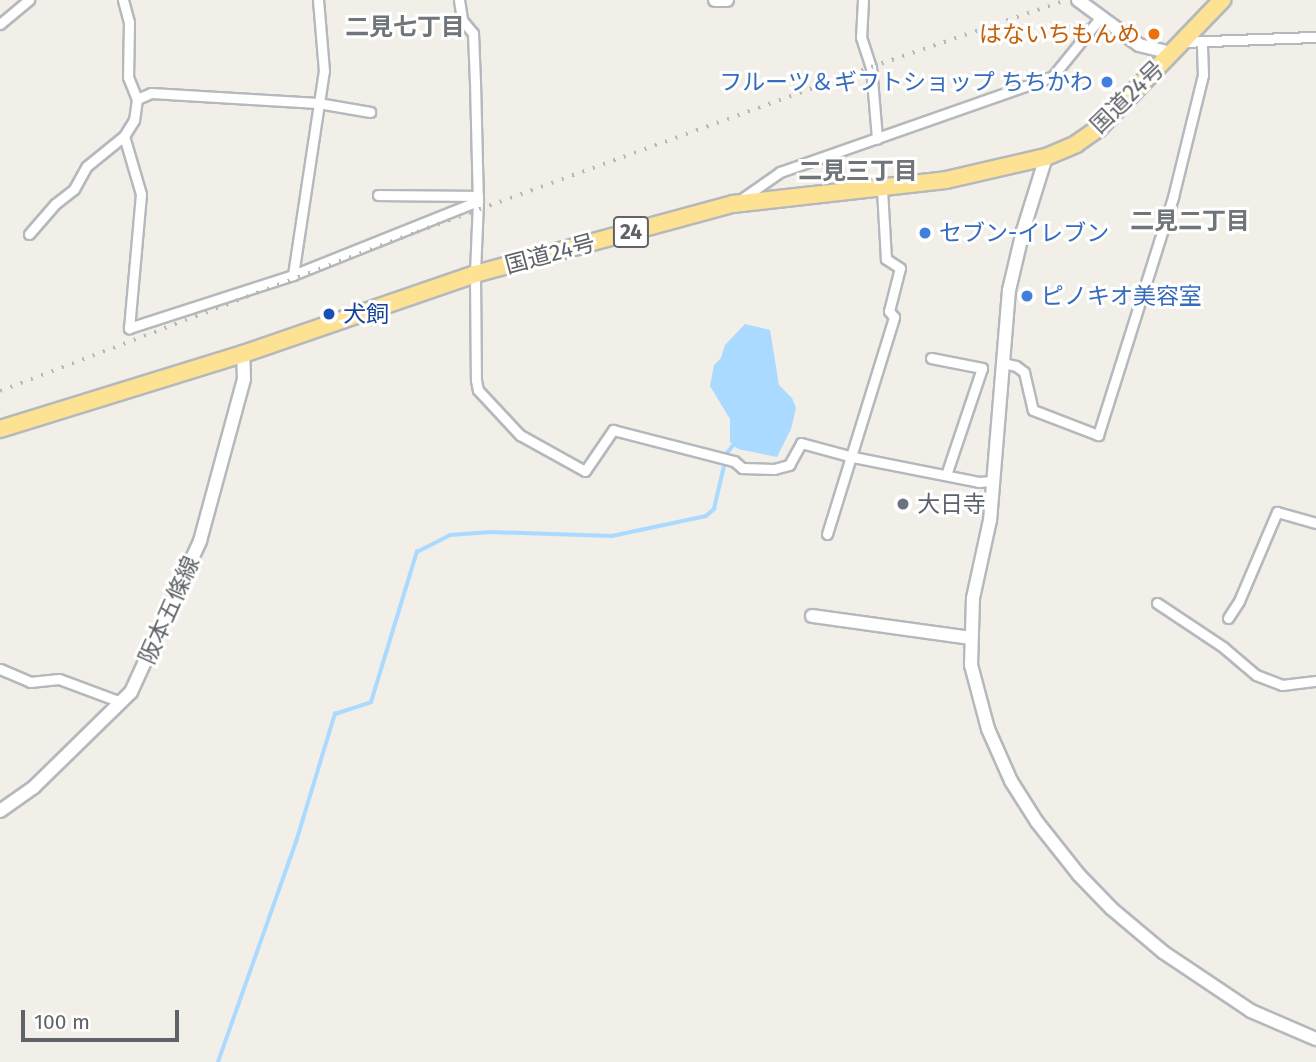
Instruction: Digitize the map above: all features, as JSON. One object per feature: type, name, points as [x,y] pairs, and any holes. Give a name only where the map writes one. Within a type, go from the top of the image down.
[{"type":"highway","name":"国道24号","points":[[0,429],[243,354],[475,274],[733,205],[946,180],[1046,157],[1076,144],[1099,128],[1222,0]]},
{"type":"street","points":[[0,24],[29,0]]},
{"type":"street","points":[[29,234],[55,204],[75,189],[87,166],[124,136],[134,120],[137,99],[128,76],[129,22],[123,0]]},
{"type":"street","points":[[293,275],[324,71],[318,0]]},
{"type":"street","points":[[459,0],[461,20],[473,33],[478,199],[474,359],[478,390],[505,421],[531,444],[585,471],[613,430],[734,461],[742,468],[774,469],[789,465],[801,443],[853,457],[992,481]]},
{"type":"street","points":[[715,0],[727,0]]},
{"type":"street","points":[[863,0],[862,37],[871,67],[877,139]]},
{"type":"street","points":[[1078,0],[1139,45],[1178,47],[1202,41],[1316,37]]},
{"type":"street","points":[[733,205],[780,172],[1052,77],[1100,18]]},
{"type":"street","points":[[1003,363],[1016,366],[1024,372],[1033,410],[1098,435],[1173,197],[1203,75],[1202,41]]},
{"type":"street","points":[[137,99],[150,93],[318,103],[370,112]]},
{"type":"street","points":[[124,136],[141,194],[129,328],[293,275],[478,199]]},
{"type":"street","points":[[1046,157],[1023,231],[1009,290],[990,520],[973,598],[970,638],[978,694],[988,729],[1011,780],[1037,822],[1079,875],[1112,909],[1163,952],[1251,1011],[1316,1039]]},
{"type":"street","points":[[827,534],[853,457],[894,317],[889,311],[900,268],[886,259],[882,189]]},
{"type":"street","points":[[378,195],[478,199]]},
{"type":"street","name":"阪本五條線","points":[[0,811],[34,787],[131,692],[200,541],[244,379],[243,354]]},
{"type":"street","points":[[931,358],[982,368],[946,475]]},
{"type":"street","points":[[1228,618],[1239,601],[1277,512],[1316,523]]},
{"type":"street","points":[[1157,603],[1223,647],[1256,676],[1282,685],[1316,681]]},
{"type":"street","points":[[812,616],[970,638]]},
{"type":"street","points":[[0,669],[30,682],[59,679],[121,702]]},
{"type":"water","points":[[745,324],[770,330],[779,385],[792,398],[796,408],[791,429],[777,457],[738,449],[730,442],[730,419],[710,386],[714,365],[721,358],[725,345]]},
{"type":"waterway","points":[[218,1062],[296,842],[335,714],[371,702],[417,552],[450,535],[491,532],[612,536],[706,516],[714,509],[727,453],[736,442]]},
{"type":"railway","points":[[0,391],[417,232],[871,67],[1067,0]]},
{"type":"place","name":"はないちもんめ","points":[[1154,34]]},
{"type":"place","name":"フルーツ＆ギフトショップ ちちかわ","points":[[1107,82]]},
{"type":"place","name":"セブン-イレブン","points":[[925,233]]},
{"type":"place","name":"ピノキオ美容室","points":[[1027,296]]},
{"type":"place","name":"犬飼","points":[[329,314]]},
{"type":"place","name":"大日寺","points":[[903,504]]},
{"type":"district","name":"二見七丁目","points":[[405,28]]},
{"type":"district","name":"二見三丁目","points":[[858,172]]},
{"type":"district","name":"二見二丁目","points":[[1190,222]]}]
